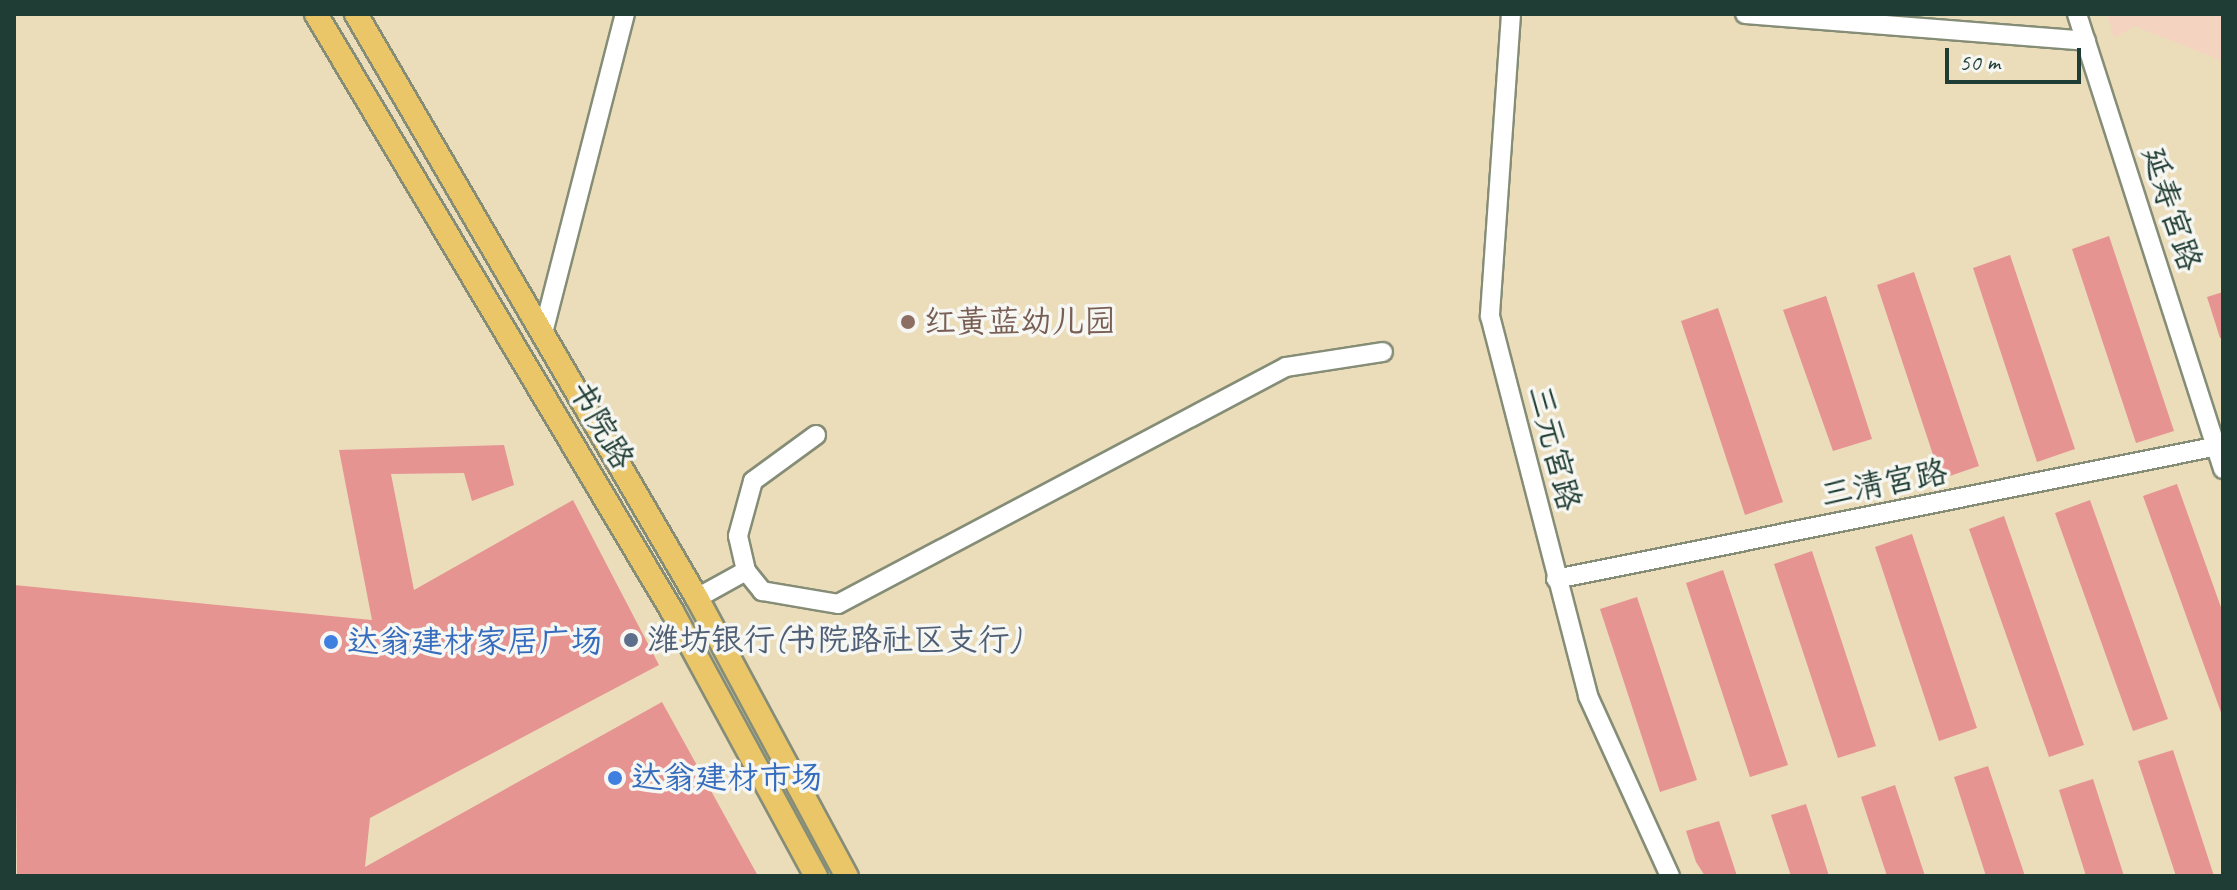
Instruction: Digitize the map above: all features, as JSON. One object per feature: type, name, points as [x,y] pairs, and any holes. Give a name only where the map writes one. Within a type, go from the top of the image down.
[{"type":"main road","name":"书院路","points":[[316,14],[609,501],[816,876]]},
{"type":"main road","name":"书院路","points":[[356,14],[544,329],[697,598],[847,876]]},
{"type":"street","points":[[544,329],[625,14]]},
{"type":"street","name":"三元宫路","points":[[1511,14],[1490,316],[1588,696],[1670,876]]},
{"type":"street","points":[[1745,14],[2086,41]]},
{"type":"street","name":"延寿宫路","points":[[2077,14],[2220,446],[2223,469]]},
{"type":"street","points":[[816,435],[753,481],[738,536],[746,571],[762,591],[838,604],[1286,367],[1383,352]]},
{"type":"street","name":"三清宫路","points":[[1556,579],[2220,446]]},
{"type":"street","points":[[697,598],[746,571]]},
{"type":"shaded area","points":[[2107,14],[2223,14],[2223,61],[2134,26],[2114,38]]},
{"type":"building","points":[[2109,236],[2174,431],[2136,443],[2072,249]]},
{"type":"building","points":[[2010,255],[2075,449],[2037,462],[1973,268]]},
{"type":"building","points":[[1914,272],[1979,466],[1941,479],[1877,285]]},
{"type":"building","points":[[2223,292],[2223,338],[2220,338],[2207,297]]},
{"type":"building","points":[[1826,296],[1872,439],[1833,451],[1783,310]]},
{"type":"building","points":[[1718,308],[1783,502],[1745,515],[1681,321]]},
{"type":"building","name":"达翁建材家居广场","points":[[504,445],[514,485],[472,501],[464,473],[391,474],[414,590],[573,500],[659,665],[370,818],[365,867],[662,702],[758,876],[17,876],[14,585],[372,620],[339,450]]},
{"type":"building","points":[[2177,484],[2223,613],[2223,718],[2143,496]]},
{"type":"building","points":[[2090,500],[2168,719],[2133,731],[2055,513]]},
{"type":"building","points":[[2004,516],[2084,745],[2049,757],[1969,529]]},
{"type":"building","points":[[1912,534],[1977,728],[1939,741],[1875,547]]},
{"type":"building","points":[[1812,551],[1876,746],[1838,758],[1774,564]]},
{"type":"building","points":[[1723,570],[1788,765],[1750,777],[1686,583]]},
{"type":"building","points":[[1637,597],[1697,780],[1660,792],[1600,609]]},
{"type":"building","points":[[2173,750],[2214,876],[2176,876],[2138,761]]},
{"type":"building","points":[[1988,766],[2025,876],[1986,876],[1954,777]]},
{"type":"building","points":[[2093,779],[2124,876],[2086,876],[2059,790]]},
{"type":"building","points":[[1895,785],[1925,876],[1887,876],[1861,797]]},
{"type":"building","points":[[1806,804],[1829,876],[1791,876],[1771,815]]},
{"type":"building","points":[[1719,821],[1737,876],[1705,876],[1696,862],[1686,831]]},
{"type":"place","name":"红黄蓝幼儿园","points":[[908,322]]},
{"type":"place","name":"潍坊银行(书院路社区支行)","points":[[631,640]]},
{"type":"place","name":"达翁建材家居广场","points":[[331,642]]},
{"type":"place","name":"达翁建材市场","points":[[615,778]]}]
